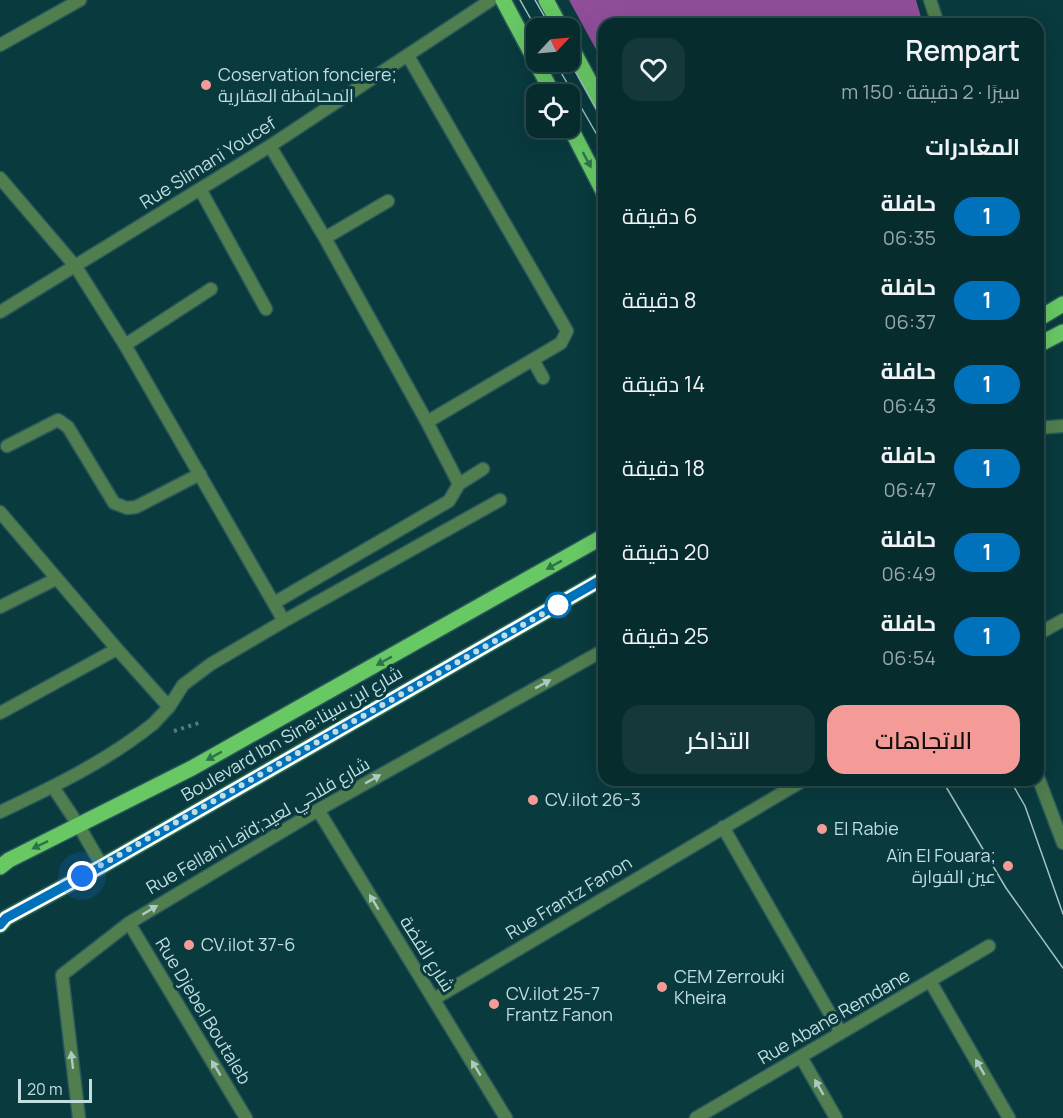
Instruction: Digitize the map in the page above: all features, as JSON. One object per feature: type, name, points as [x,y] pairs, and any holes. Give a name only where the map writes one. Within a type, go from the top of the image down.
[{"type":"main road","points":[[503,0],[548,84]]},
{"type":"main road","points":[[546,0],[556,18]]},
{"type":"main road","points":[[580,64],[598,97]]},
{"type":"main road","points":[[576,138],[598,181]]},
{"type":"main road","points":[[1044,315],[1063,304]]},
{"type":"main road","points":[[1044,342],[1063,332]]},
{"type":"main road","name":"Boulevard Ibn Sina:شارع ابن سينا","points":[[0,867],[9,860],[192,768],[598,539]]},
{"type":"main road","name":"Boulevard Ibn Sina:شارع ابن سينا","points":[[0,925],[6,918],[102,866],[598,581]]},
{"type":"street","points":[[0,45],[80,0]]},
{"type":"street","name":"Rue Slimani Youcef","points":[[0,312],[270,146],[491,0]]},
{"type":"street","points":[[930,0],[936,18]]},
{"type":"street","points":[[408,56],[567,331],[561,343],[427,422]]},
{"type":"street","points":[[270,146],[326,237],[459,484]]},
{"type":"street","points":[[0,178],[76,267],[125,345],[284,621]]},
{"type":"street","points":[[200,189],[266,309]]},
{"type":"street","points":[[326,237],[388,201]]},
{"type":"street","points":[[125,345],[211,289]]},
{"type":"street","points":[[533,360],[543,378]]},
{"type":"street","points":[[7,446],[58,420],[68,427],[114,503],[127,508],[136,507],[200,474]]},
{"type":"street","points":[[1044,428],[1063,426]]},
{"type":"street","points":[[274,603],[448,501],[459,484],[483,468]]},
{"type":"street","points":[[0,812],[53,787],[134,739],[169,707],[183,686],[211,664],[500,500]]},
{"type":"street","points":[[0,512],[169,707]]},
{"type":"street","points":[[0,607],[56,579]]},
{"type":"street","points":[[1044,631],[1063,620]]},
{"type":"street","points":[[0,713],[117,649]]},
{"type":"street","name":"Rue Fellahi Laïd;شارع فلاحي لعيد","points":[[79,1118],[62,975],[129,923],[318,810],[598,653]]},
{"type":"street","name":"Rue Frantz Fanon","points":[[434,999],[794,786]]},
{"type":"street","points":[[1041,786],[1063,843]]},
{"type":"street","points":[[53,787],[102,866]]},
{"type":"street","name":"شارع الفضة","points":[[318,810],[506,1118]]},
{"type":"street","points":[[723,827],[841,1034]]},
{"type":"street","name":"Rue Djebel Boutaleb","points":[[129,923],[246,1118]]},
{"type":"street","name":"Rue Abane Remdane","points":[[696,1118],[710,1114],[801,1057],[989,946]]},
{"type":"street","points":[[930,981],[1009,1118]]},
{"type":"street","points":[[801,1057],[836,1118]]},
{"type":"path","points":[[174,731],[202,722]]},
{"type":"shaded area","points":[[569,0],[916,0],[921,18],[598,18],[598,53]]},
{"type":"tram line","points":[[520,0],[530,18]]},
{"type":"tram line","points":[[535,0],[545,18]]},
{"type":"tram line","points":[[561,72],[598,137]]},
{"type":"tram line","points":[[576,72],[598,112]]},
{"type":"tram line","points":[[946,786],[1006,888],[1063,968]]},
{"type":"tram line","points":[[1013,786],[1025,806],[1063,914]]},
{"type":"bus line","name":"1","points":[[0,925],[6,918],[102,866],[598,581]]},
{"type":"place","name":"Coservation fonciere; المحافظة العقارية","points":[[206,85]]},
{"type":"place","name":"CV.ilot 26-3","points":[[533,800]]},
{"type":"place","name":"El Rabie","points":[[822,829]]},
{"type":"place","name":"Aïn El Fouara; عين الفوارة","points":[[1008,866]]},
{"type":"place","name":"CV.ilot 37-6","points":[[189,945]]},
{"type":"place","name":"CEM Zerrouki Kheira","points":[[662,987]]},
{"type":"place","name":"CV.ilot 25-7 Frantz Fanon","points":[[494,1004]]},
{"type":"route","points":[[82,876],[558,605]]}]
